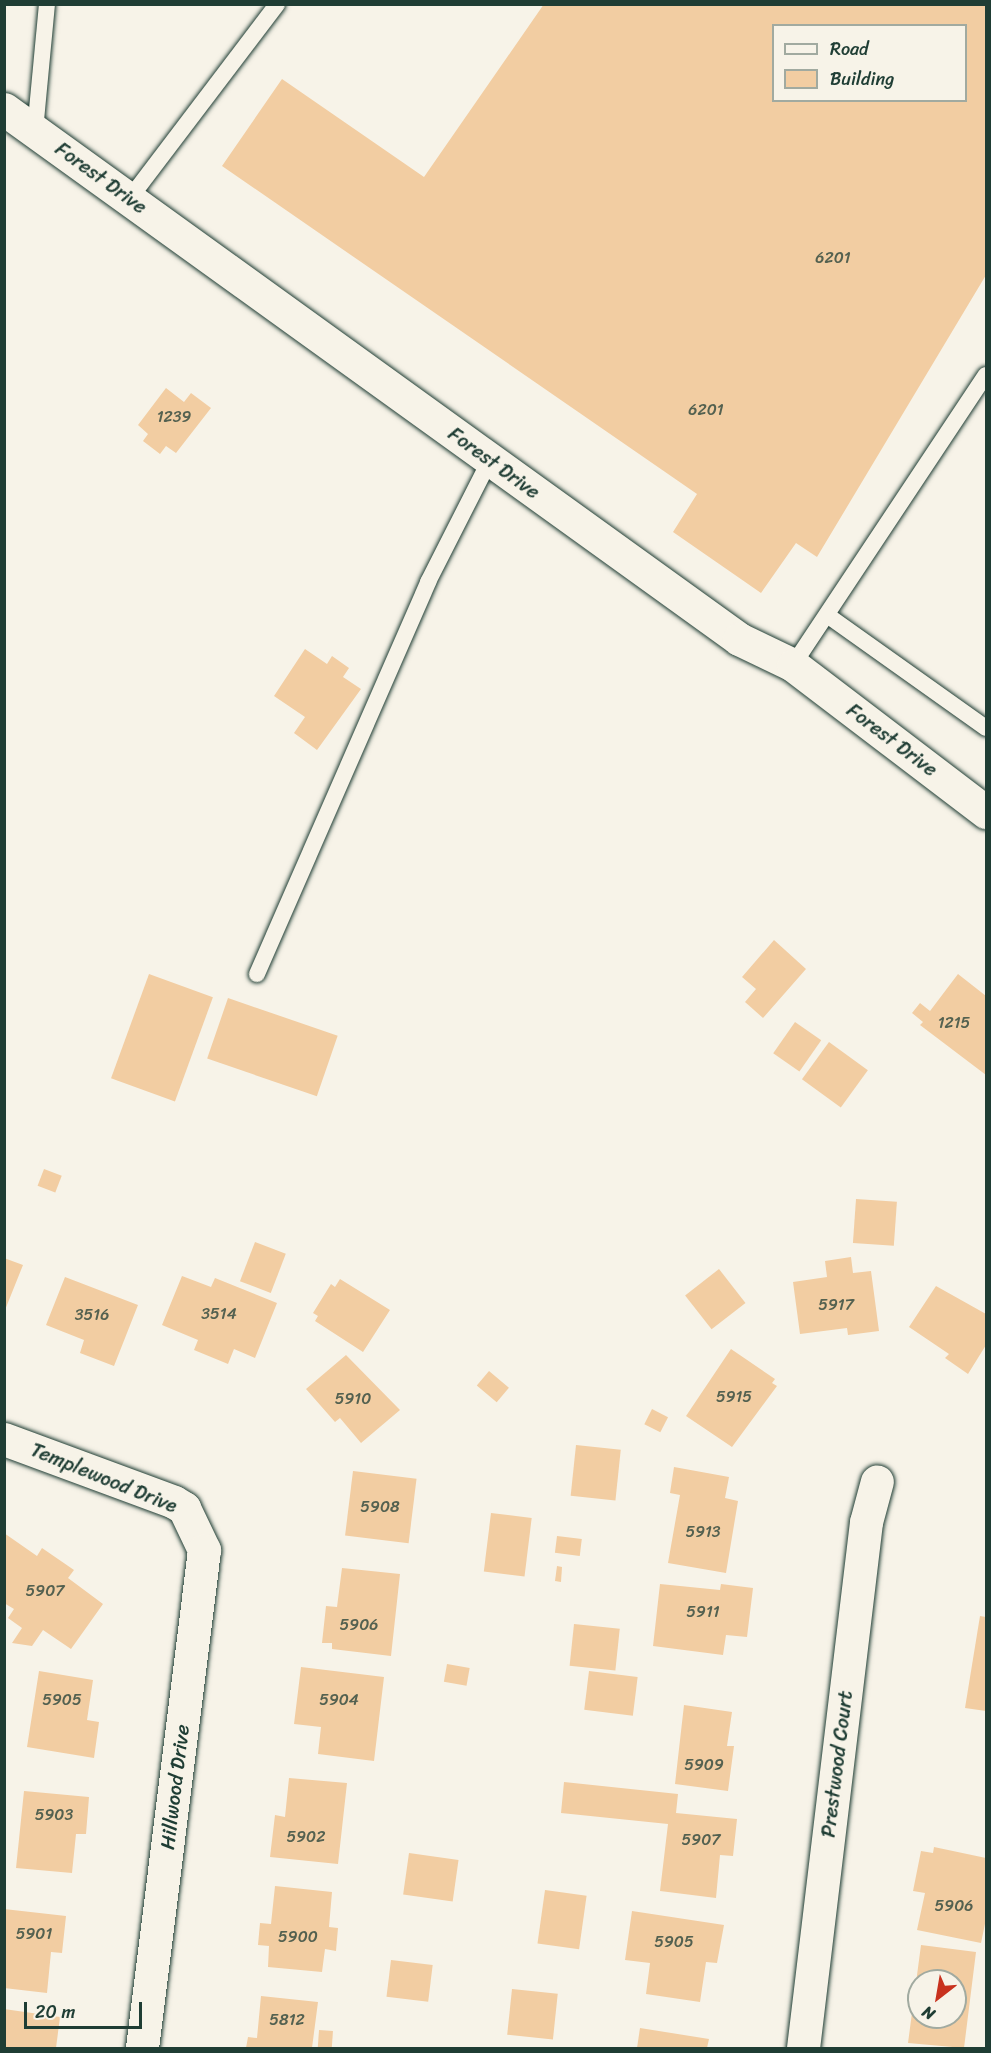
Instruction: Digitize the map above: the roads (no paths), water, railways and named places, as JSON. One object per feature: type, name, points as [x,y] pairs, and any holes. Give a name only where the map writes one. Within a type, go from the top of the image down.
[{"type":"street","name":"Forest Drive","points":[[4,109],[739,639],[793,665],[987,812]]},
{"type":"street","name":"Templewood Drive","points":[[4,1439],[174,1502],[184,1508],[194,1527]]},
{"type":"street","name":"Prestwood Court","points":[[803,2049],[866,1521],[877,1481]]},
{"type":"street","name":"Hillwood Drive","points":[[142,2049],[202,1578],[204,1550],[194,1527]]},
{"type":"lane","points":[[36,131],[47,4]]},
{"type":"lane","points":[[130,198],[277,4]]},
{"type":"lane","points":[[793,665],[987,375]]},
{"type":"lane","points":[[257,974],[428,582],[490,460]]},
{"type":"lane","points":[[827,615],[987,728]]}]
